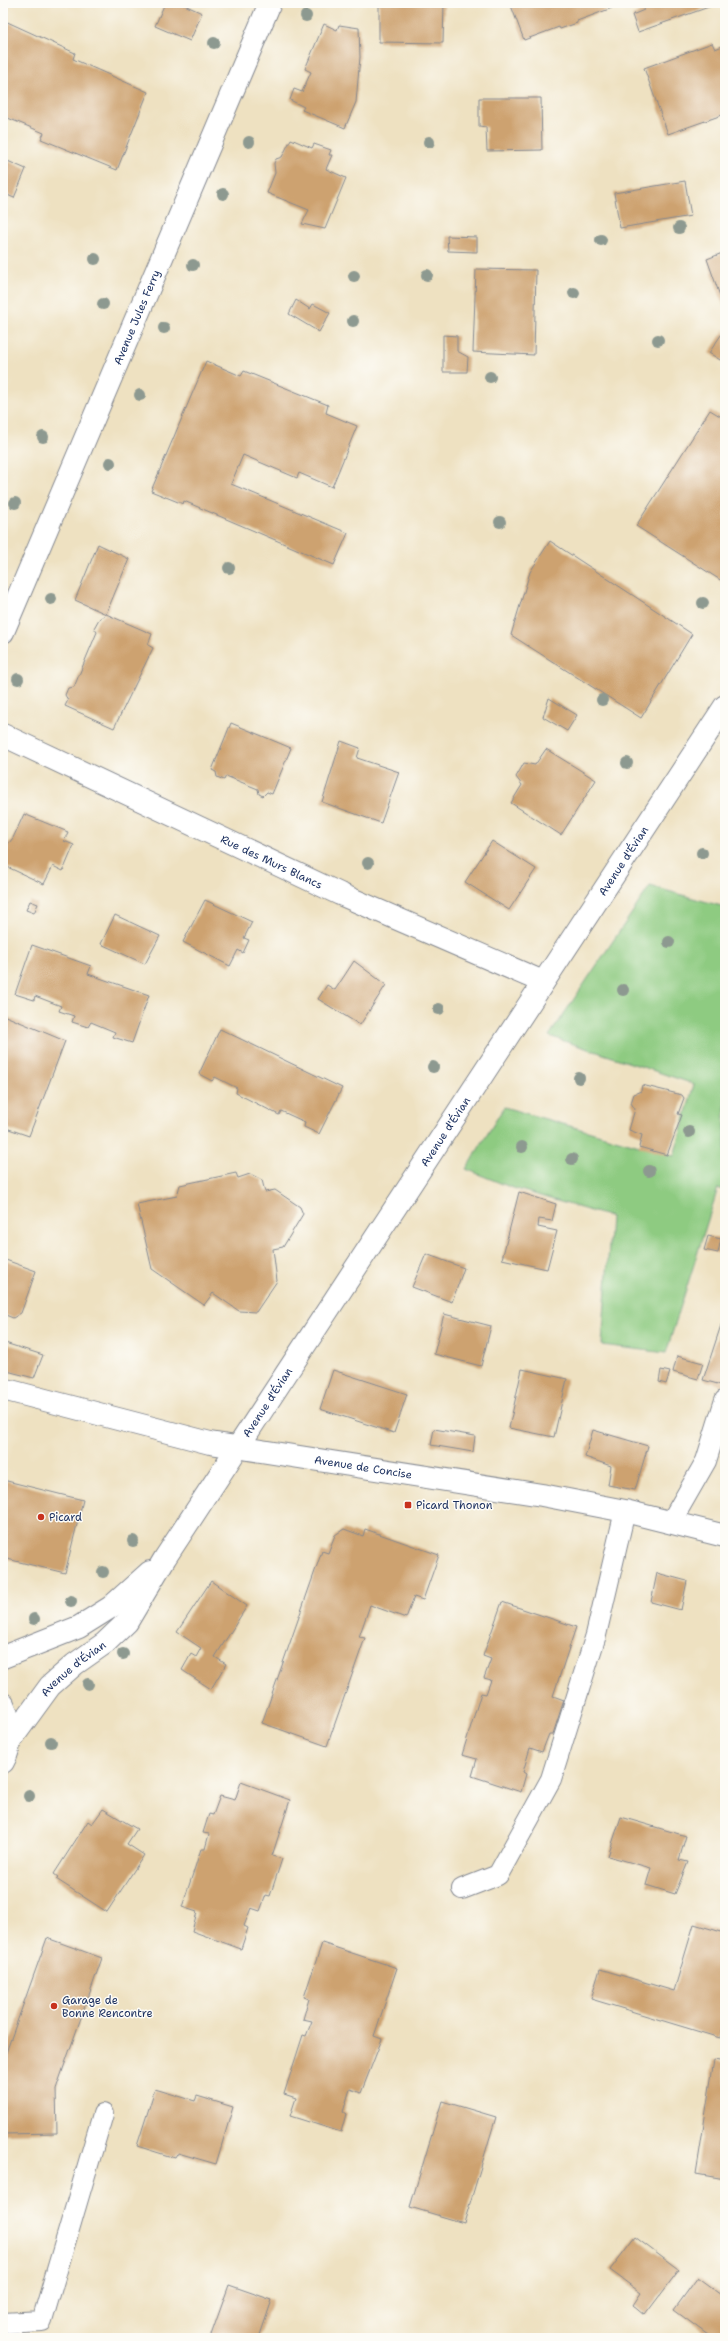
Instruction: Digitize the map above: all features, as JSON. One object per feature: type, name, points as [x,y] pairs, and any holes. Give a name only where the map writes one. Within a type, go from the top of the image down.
[{"type":"street","name":"Avenue Jules Ferry","points":[[3,632],[270,3]]},
{"type":"street","name":"Avenue d'Évian","points":[[10,1741],[50,1686],[70,1668],[111,1638],[127,1622],[165,1558],[725,706]]},
{"type":"street","name":"Rue des Murs Blancs","points":[[3,735],[340,894],[543,982]]},
{"type":"street","name":"Avenue de Concise","points":[[3,1389],[186,1438],[237,1448],[542,1495],[625,1511],[725,1536]]},
{"type":"street","name":"Avenue d'Évian","points":[[3,1657],[62,1635],[96,1618],[127,1593],[165,1558]]},
{"type":"street","points":[[3,1704],[9,1721],[10,1741],[3,1762]]},
{"type":"lane","points":[[671,1522],[706,1461],[725,1400]]},
{"type":"lane","points":[[462,1889],[498,1874],[551,1780],[596,1635],[625,1511]]},
{"type":"lane","points":[[3,2323],[42,2321],[103,2114]]},
{"type":"green space","points":[[650,886],[725,907],[725,1081],[723,1089],[725,1090],[725,1191],[718,1188],[666,1353],[602,1345],[611,1217],[510,1187],[466,1169],[504,1107],[674,1156],[694,1084],[549,1036]]},
{"type":"building","points":[[165,3],[180,3],[202,13],[190,41],[155,26]]},
{"type":"building","points":[[379,3],[444,3],[443,43],[379,42]]},
{"type":"building","points":[[510,3],[610,3],[612,8],[577,21],[577,23],[560,29],[559,27],[524,40]]},
{"type":"building","points":[[642,3],[720,3],[638,32],[632,15],[644,10]]},
{"type":"building","points":[[3,20],[75,53],[73,59],[148,92],[117,170],[41,139],[44,133],[3,116]]},
{"type":"building","points":[[324,24],[337,30],[339,25],[359,28],[360,57],[356,102],[345,128],[302,110],[304,107],[290,100],[294,89],[302,92],[311,72],[305,69]]},
{"type":"building","points":[[712,43],[715,49],[725,45],[725,114],[668,134],[644,68]]},
{"type":"building","points":[[479,98],[541,98],[542,150],[487,151],[486,127],[479,126]]},
{"type":"building","points":[[291,139],[312,148],[314,144],[331,150],[329,155],[332,155],[326,169],[346,178],[325,229],[302,224],[309,210],[267,193],[275,173],[274,163],[276,159],[282,157]]},
{"type":"building","points":[[3,159],[26,169],[14,198],[3,193]]},
{"type":"building","points":[[685,181],[691,216],[620,228],[614,193]]},
{"type":"building","points":[[447,236],[477,237],[477,252],[448,251]]},
{"type":"building","points":[[725,252],[725,310],[707,259]]},
{"type":"building","points":[[476,269],[536,270],[534,355],[473,352]]},
{"type":"building","points":[[296,300],[310,309],[313,304],[330,313],[319,332],[289,314]]},
{"type":"building","points":[[725,329],[725,363],[709,353]]},
{"type":"building","points":[[443,335],[457,336],[457,351],[468,357],[467,372],[443,372]]},
{"type":"building","points":[[206,361],[241,376],[244,371],[328,405],[326,413],[357,426],[332,487],[299,473],[297,478],[243,455],[231,484],[348,533],[334,565],[184,501],[183,504],[151,491]]},
{"type":"building","points":[[710,410],[725,419],[725,583],[636,526]]},
{"type":"building","points":[[550,541],[692,634],[641,718],[511,635],[530,572]]},
{"type":"building","points":[[98,544],[129,559],[106,614],[75,600]]},
{"type":"building","points":[[106,614],[152,634],[148,645],[153,648],[114,728],[65,706],[68,700],[65,695],[68,688],[74,687],[97,632],[94,628],[99,619]]},
{"type":"building","points":[[549,698],[577,715],[567,731],[543,717]]},
{"type":"building","points":[[231,723],[291,748],[272,794],[267,792],[263,796],[259,794],[258,789],[226,776],[224,780],[217,777],[216,772],[212,770]]},
{"type":"building","points":[[341,741],[360,748],[357,758],[399,772],[381,823],[322,802]]},
{"type":"building","points":[[546,749],[596,780],[561,835],[511,803],[522,785],[516,777],[524,763],[535,765]]},
{"type":"building","points":[[24,814],[68,832],[64,841],[74,845],[63,871],[53,866],[44,884],[3,865],[3,843],[9,843],[13,838]]},
{"type":"building","points":[[492,841],[536,869],[509,910],[465,882]]},
{"type":"building","points":[[205,900],[252,922],[244,938],[249,940],[243,953],[238,950],[230,966],[183,942]]},
{"type":"building","points":[[30,901],[38,904],[34,913],[26,910]]},
{"type":"building","points":[[115,915],[160,936],[145,964],[101,944]]},
{"type":"building","points":[[32,945],[91,966],[88,974],[149,995],[132,1043],[113,1037],[115,1032],[91,1022],[88,1027],[72,1022],[74,1016],[59,1011],[61,1006],[35,996],[34,1000],[15,994]]},
{"type":"building","points":[[354,961],[386,985],[360,1025],[318,999],[327,985],[335,990]]},
{"type":"building","points":[[3,1015],[65,1041],[29,1136],[3,1127]]},
{"type":"building","points":[[220,1029],[342,1088],[319,1134],[304,1127],[305,1122],[281,1111],[279,1115],[236,1093],[237,1088],[215,1077],[212,1081],[199,1074]]},
{"type":"building","points":[[642,1085],[682,1095],[684,1098],[678,1114],[682,1115],[667,1155],[639,1147],[642,1135],[629,1130],[635,1109],[631,1103],[634,1094],[641,1091]]},
{"type":"building","points":[[236,1173],[238,1178],[250,1174],[262,1180],[265,1192],[275,1190],[300,1207],[303,1214],[283,1247],[273,1249],[277,1281],[256,1312],[239,1311],[213,1293],[204,1305],[152,1269],[137,1204],[177,1196],[180,1185]]},
{"type":"building","points":[[519,1192],[556,1204],[552,1221],[539,1219],[538,1227],[557,1231],[547,1269],[502,1259]]},
{"type":"building","points":[[708,1236],[721,1239],[718,1253],[704,1250]]},
{"type":"building","points":[[426,1254],[464,1268],[452,1302],[412,1287]]},
{"type":"building","points":[[3,1259],[36,1271],[21,1313],[13,1318],[3,1314]]},
{"type":"building","points":[[725,1313],[725,1386],[703,1380]]},
{"type":"building","points":[[444,1314],[491,1326],[481,1366],[434,1354]]},
{"type":"building","points":[[5,1343],[43,1355],[34,1378],[3,1370]]},
{"type":"building","points":[[677,1356],[703,1363],[698,1379],[673,1372]]},
{"type":"building","points":[[522,1369],[567,1379],[554,1437],[509,1428]]},
{"type":"building","points":[[333,1370],[407,1394],[394,1433],[320,1409]]},
{"type":"building","points":[[661,1370],[670,1372],[666,1384],[659,1382]]},
{"type":"building","points":[[434,1429],[475,1436],[473,1452],[431,1445]]},
{"type":"building","points":[[593,1430],[648,1446],[635,1490],[608,1485],[611,1466],[585,1457]]},
{"type":"building","name":"Picard","points":[[3,1480],[83,1500],[65,1573],[3,1558]]},
{"type":"building","points":[[344,1529],[363,1536],[365,1529],[439,1555],[423,1600],[414,1597],[406,1618],[370,1605],[359,1637],[365,1638],[327,1746],[262,1723],[322,1551],[328,1553],[335,1535]]},
{"type":"building","points":[[657,1573],[687,1581],[681,1610],[651,1602]]},
{"type":"building","points":[[211,1581],[247,1606],[215,1657],[226,1664],[211,1689],[182,1670],[191,1654],[196,1657],[201,1648],[177,1632]]},
{"type":"building","points":[[502,1602],[576,1627],[553,1696],[564,1700],[553,1734],[549,1734],[542,1752],[530,1748],[523,1772],[526,1774],[521,1792],[472,1776],[477,1759],[462,1755],[481,1693],[486,1694],[491,1680],[484,1678],[491,1659],[483,1656]]},
{"type":"building","points":[[241,1782],[290,1800],[272,1856],[282,1859],[270,1896],[266,1895],[260,1911],[251,1908],[244,1926],[248,1928],[241,1949],[192,1931],[197,1912],[182,1907],[201,1849],[205,1849],[209,1834],[203,1833],[209,1814],[213,1815],[220,1796],[235,1800]]},
{"type":"building","points":[[103,1809],[137,1829],[127,1844],[144,1855],[107,1912],[56,1879],[58,1877],[54,1874],[88,1821],[92,1824]]},
{"type":"building","points":[[621,1817],[686,1836],[679,1860],[688,1862],[675,1894],[646,1885],[651,1868],[608,1856]]},
{"type":"building","points":[[694,1924],[725,1933],[725,1997],[723,2005],[725,2006],[725,2020],[720,2038],[591,1999],[600,1969],[674,1991]]},
{"type":"building","name":"Garage de Bonne Rencontre","points":[[47,1938],[102,1958],[56,2089],[57,2133],[3,2134],[3,2061]]},
{"type":"building","points":[[322,1943],[397,1968],[374,2036],[382,2039],[361,2093],[350,2089],[343,2112],[346,2114],[341,2132],[290,2116],[296,2098],[284,2094],[303,2035],[306,2036],[312,2021],[303,2019],[309,1999],[304,1997]]},
{"type":"building","points":[[714,2060],[725,2062],[725,2179],[696,2174]]},
{"type":"building","points":[[155,2089],[195,2101],[197,2096],[233,2107],[216,2164],[178,2153],[175,2158],[137,2146]]},
{"type":"building","points":[[442,2101],[496,2117],[464,2223],[410,2207]]},
{"type":"building","points":[[635,2237],[679,2270],[645,2315],[633,2305],[641,2293],[610,2270]]},
{"type":"building","points":[[698,2277],[725,2297],[725,2338],[712,2338],[674,2310]]},
{"type":"building","points":[[229,2285],[272,2300],[259,2338],[210,2338]]},
{"type":"place","name":"Picard Thonon","points":[[408,1505]]},
{"type":"place","name":"Picard","points":[[41,1517]]},
{"type":"place","name":"Garage de Bonne Rencontre","points":[[54,2006]]}]
